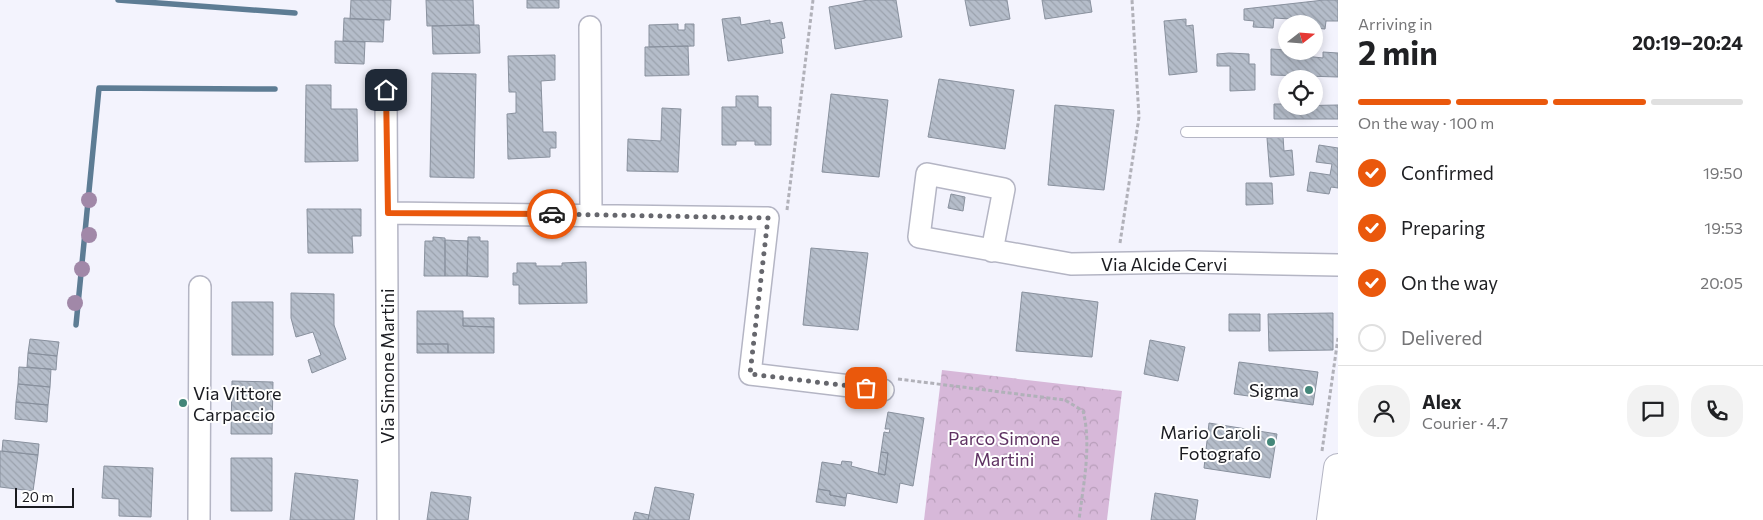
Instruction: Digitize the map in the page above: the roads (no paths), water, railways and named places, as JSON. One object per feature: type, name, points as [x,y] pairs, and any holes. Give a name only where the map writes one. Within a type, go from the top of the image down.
[{"type":"main road","points":[[1329,463],[1330,520]]},
{"type":"street","points":[[590,27],[591,214]]},
{"type":"street","name":"Via Simone Martini","points":[[386,90],[388,520]]},
{"type":"street","name":"Via Alcide Cervi","points":[[992,251],[1004,189],[927,174],[920,237],[992,251],[1071,264],[1338,264]]},
{"type":"street","points":[[388,213],[591,214],[768,218],[750,374],[886,384]]},
{"type":"street","points":[[199,520],[200,287]]},
{"type":"lane","points":[[1186,132],[1338,132]]},
{"type":"waterway","points":[[118,0],[295,13]]},
{"type":"waterway","points":[[76,325],[99,88],[275,89]]},
{"type":"place","name":"Sigma","points":[[1309,390]]},
{"type":"place","name":"Via Vittore Carpaccio","points":[[183,403]]},
{"type":"place","name":"Mario Caroli Fotografo","points":[[1271,442]]},
{"type":"park label","name":"Parco Simone Martini","points":[[1004,448]]}]
